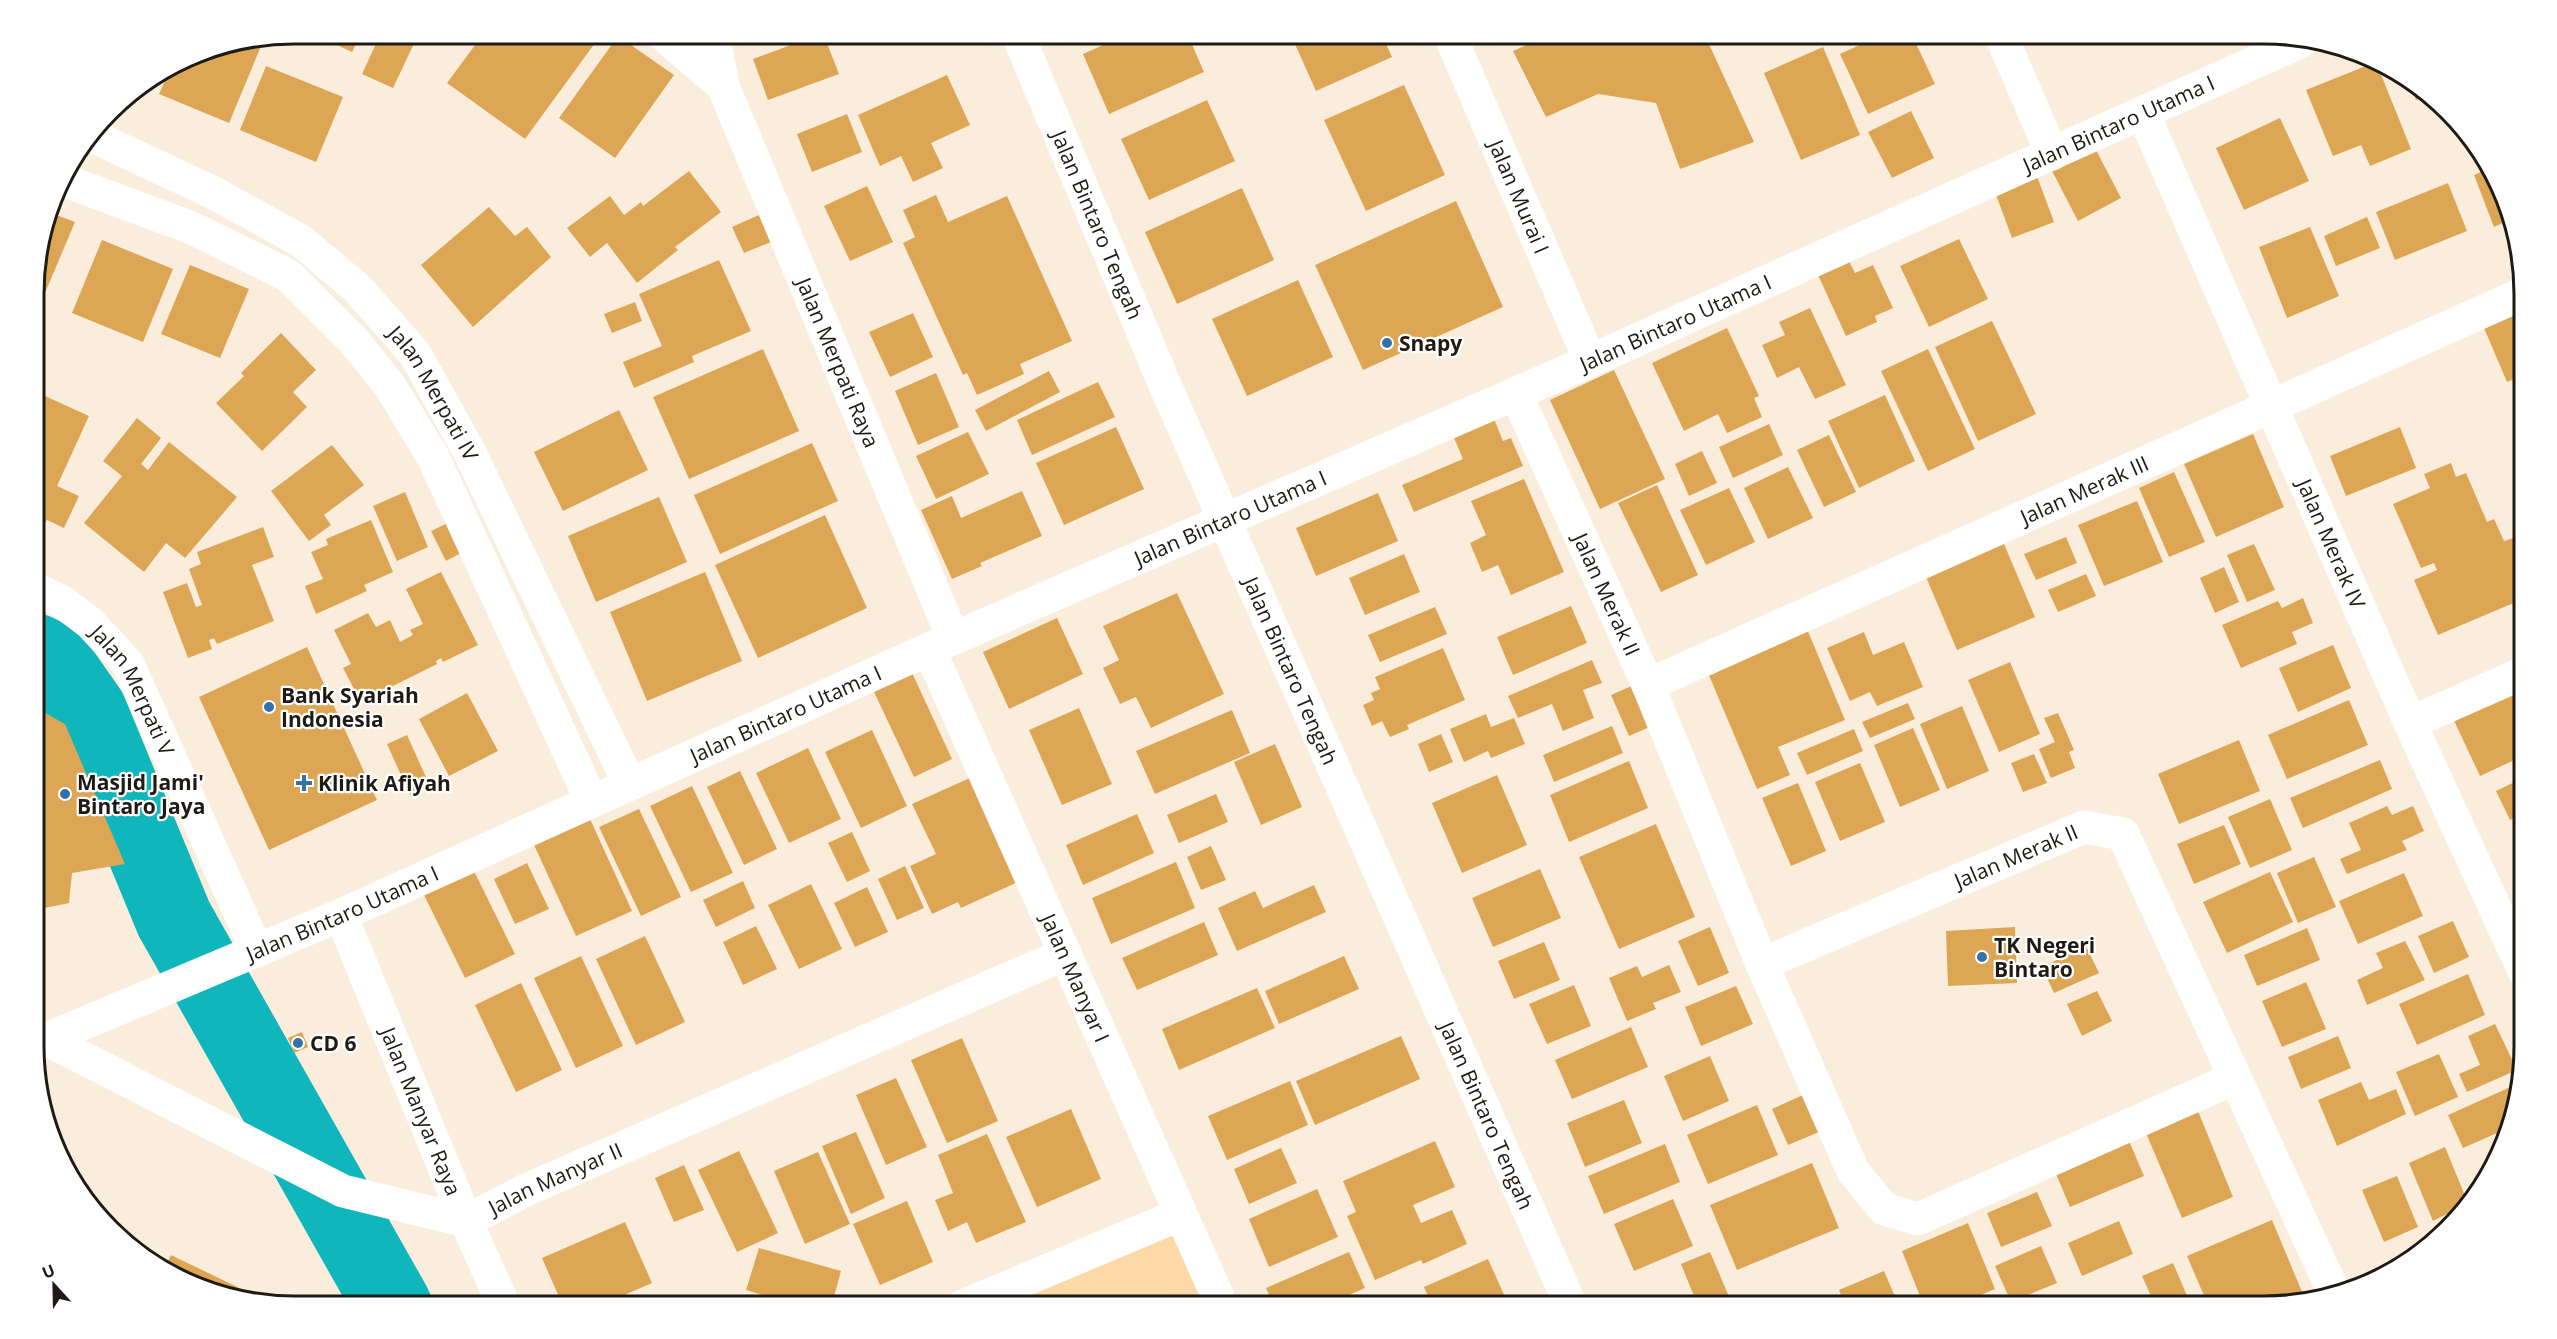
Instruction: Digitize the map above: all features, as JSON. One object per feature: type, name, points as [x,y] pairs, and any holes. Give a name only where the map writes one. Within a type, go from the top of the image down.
[{"type":"street","name":"Jalan Merpati Raya","points":[[674,44],[723,86]]},
{"type":"street","name":"Jalan Merpati Raya","points":[[715,44],[723,86],[941,643]]},
{"type":"street","name":"Jalan Bintaro Tengah","points":[[1022,44],[1225,521],[1568,1296]]},
{"type":"street","name":"Jalan Murai I","points":[[1454,44],[1590,362]]},
{"type":"street","points":[[2005,44],[2052,154]]},
{"type":"street","name":"Jalan Bintaro Utama I","points":[[44,1041],[341,915],[941,643],[1590,362],[2292,46]]},
{"type":"street","name":"Jalan Merak IV","points":[[2143,113],[2410,723],[2514,949]]},
{"type":"street","name":"Jalan Merpati IV","points":[[97,138],[212,192],[301,241],[357,289],[415,354],[469,451],[629,783]]},
{"type":"street","name":"Jalan Merpati IV","points":[[69,182],[192,228],[289,276],[354,341],[390,386],[433,458],[591,800]]},
{"type":"street","name":"Jalan Merak III","points":[[1648,685],[2514,298]]},
{"type":"street","points":[[354,341],[377,311]]},
{"type":"street","name":"Jalan Merak II","points":[[1516,394],[1648,685],[1762,964],[1853,1171],[1884,1209],[1918,1219],[2235,1078]]},
{"type":"street","name":"Jalan Merpati V","points":[[44,593],[61,601],[90,623],[128,664],[250,954]]},
{"type":"street","name":"Jalan Manyar I","points":[[941,643],[1065,954],[1179,1215],[1217,1296]]},
{"type":"street","points":[[2410,723],[2514,682]]},
{"type":"street","name":"Jalan Merak II","points":[[1762,964],[2084,827],[2122,834],[2331,1286]]},
{"type":"street","name":"Jalan Manyar Raya","points":[[341,915],[466,1221],[500,1296]]},
{"type":"street","name":"Jalan Manyar II","points":[[44,1043],[272,1153],[343,1191],[466,1221],[526,1190],[1065,954]]},
{"type":"street","points":[[987,1296],[1179,1215]]},
{"type":"shaded area","points":[[1187,1198],[1230,1296],[961,1296]]},
{"type":"building","points":[[335,44],[356,44],[352,52]]},
{"type":"building","points":[[376,44],[414,44],[393,88],[362,74]]},
{"type":"building","points":[[476,44],[594,44],[525,139],[447,83]]},
{"type":"building","points":[[612,44],[629,44],[674,75],[615,158],[559,118]]},
{"type":"building","points":[[793,44],[827,44],[839,74],[768,100],[753,59]]},
{"type":"building","points":[[1105,44],[1192,44],[1204,72],[1109,114],[1083,54]]},
{"type":"building","points":[[1295,44],[1386,44],[1392,57],[1316,91]]},
{"type":"building","points":[[1529,44],[1709,44],[1754,142],[1680,169],[1656,103],[1598,94],[1546,117],[1513,51]]},
{"type":"building","points":[[1862,44],[1916,44],[1935,84],[1868,114],[1840,54]]},
{"type":"building","points":[[261,46],[229,123],[159,94],[166,79],[183,69],[229,52]]},
{"type":"building","points":[[1823,47],[1860,135],[1801,160],[1764,73]]},
{"type":"building","points":[[266,66],[343,97],[316,162],[240,130]]},
{"type":"building","points":[[2366,66],[2374,69],[2380,73],[2411,149],[2370,166],[2361,145],[2333,156],[2306,90]]},
{"type":"building","points":[[947,75],[970,125],[931,143],[943,168],[913,182],[901,156],[880,166],[858,115]]},
{"type":"building","points":[[1404,85],[1445,175],[1366,211],[1324,120]]},
{"type":"building","points":[[1207,100],[1235,161],[1149,200],[1121,139]]},
{"type":"building","points":[[1911,111],[1934,158],[1892,178],[1868,132]]},
{"type":"building","points":[[847,114],[862,152],[812,172],[797,134]]},
{"type":"building","points":[[2280,118],[2309,181],[2244,210],[2216,148]]},
{"type":"building","points":[[2095,148],[2121,198],[2078,221],[2052,171]]},
{"type":"building","points":[[689,171],[721,212],[675,247],[678,250],[637,283],[607,243],[590,257],[567,228],[610,196],[624,215],[641,202],[643,206]]},
{"type":"building","points":[[2482,172],[2503,223],[2494,227],[2474,175]]},
{"type":"building","points":[[2037,176],[2054,222],[2012,238],[1995,192]]},
{"type":"building","points":[[2448,183],[2467,231],[2395,260],[2376,212]]},
{"type":"building","points":[[867,186],[893,242],[850,261],[824,206]]},
{"type":"building","points":[[1242,188],[1274,260],[1177,304],[1145,232]]},
{"type":"building","points":[[936,195],[948,222],[1007,196],[1072,341],[1020,364],[1024,374],[977,395],[967,373],[963,375],[903,243],[915,237],[903,210]]},
{"type":"building","points":[[1456,201],[1503,307],[1363,370],[1315,265]]},
{"type":"building","points":[[489,207],[515,236],[527,227],[551,257],[473,327],[421,265]]},
{"type":"building","points":[[56,215],[75,222],[44,295],[48,245]]},
{"type":"building","points":[[759,215],[771,242],[744,253],[732,227]]},
{"type":"building","points":[[2367,217],[2380,248],[2336,266],[2324,236]]},
{"type":"building","points":[[2310,227],[2339,296],[2287,318],[2259,247]]},
{"type":"building","points":[[1959,239],[1988,299],[1929,327],[1900,266]]},
{"type":"building","points":[[102,240],[173,269],[143,342],[72,313]]},
{"type":"building","points":[[719,260],[751,331],[692,356],[694,362],[634,388],[623,362],[662,346],[639,294]]},
{"type":"building","points":[[1849,261],[1855,273],[1873,265],[1893,308],[1875,316],[1877,322],[1846,336],[1818,275]]},
{"type":"building","points":[[190,265],[249,289],[220,358],[161,334]]},
{"type":"building","points":[[1298,280],[1333,357],[1247,396],[1212,319]]},
{"type":"building","points":[[635,302],[642,321],[612,333],[604,314]]},
{"type":"building","points":[[1810,308],[1846,385],[1815,399],[1799,367],[1777,378],[1762,345],[1785,335],[1779,322]]},
{"type":"building","points":[[913,313],[933,357],[890,377],[869,332]]},
{"type":"building","points":[[2514,315],[2514,379],[2507,382],[2484,328]]},
{"type":"building","points":[[1992,321],[2036,414],[1978,441],[1935,347]]},
{"type":"building","points":[[1727,328],[1759,396],[1754,398],[1762,417],[1727,433],[1718,414],[1684,431],[1652,363]]},
{"type":"building","points":[[281,333],[316,370],[293,392],[307,407],[262,451],[216,403],[244,376],[241,373]]},
{"type":"building","points":[[763,349],[799,431],[689,479],[653,397]]},
{"type":"building","points":[[1928,349],[1975,449],[1928,471],[1881,371]]},
{"type":"building","points":[[1614,370],[1665,479],[1600,509],[1550,400]]},
{"type":"building","points":[[1049,371],[1060,392],[986,431],[975,410]]},
{"type":"building","points":[[936,373],[959,427],[918,445],[895,391]]},
{"type":"building","points":[[1098,382],[1115,417],[1032,455],[1017,420]]},
{"type":"building","points":[[1885,395],[1915,461],[1859,488],[1828,421]]},
{"type":"building","points":[[44,396],[89,416],[57,486],[79,496],[64,528],[47,520],[44,525]]},
{"type":"building","points":[[619,410],[648,470],[563,511],[534,452]]},
{"type":"building","points":[[1492,414],[1503,441],[1511,438],[1523,466],[1414,512],[1402,485],[1463,459],[1451,431]]},
{"type":"building","points":[[137,418],[161,438],[141,464],[148,470],[169,442],[237,497],[185,558],[166,543],[144,572],[84,523],[122,476],[103,461]]},
{"type":"building","points":[[1769,424],[1783,455],[1733,478],[1719,447]]},
{"type":"building","points":[[1116,427],[1144,489],[1064,525],[1036,463]]},
{"type":"building","points":[[2400,427],[2416,468],[2346,496],[2330,456]]},
{"type":"building","points":[[968,432],[989,474],[936,499],[916,456]]},
{"type":"building","points":[[2253,434],[2284,507],[2216,537],[2184,464]]},
{"type":"building","points":[[1829,435],[1856,492],[1824,507],[1797,450]]},
{"type":"building","points":[[812,443],[838,501],[720,554],[694,495]]},
{"type":"building","points":[[332,445],[364,485],[324,515],[331,525],[309,541],[271,491]]},
{"type":"building","points":[[1702,451],[1717,483],[1689,496],[1675,464]]},
{"type":"building","points":[[2451,463],[2456,477],[2466,473],[2487,522],[2494,519],[2504,541],[2514,538],[2514,603],[2438,635],[2414,580],[2437,570],[2434,563],[2421,568],[2393,504],[2430,488],[2424,474]]},
{"type":"building","points":[[1788,467],[1813,518],[1768,539],[1744,488]]},
{"type":"building","points":[[2174,472],[2205,542],[2169,557],[2139,488]]},
{"type":"building","points":[[1524,479],[1564,572],[1511,595],[1498,565],[1482,572],[1470,543],[1486,535],[1471,501]]},
{"type":"building","points":[[1657,485],[1698,575],[1661,592],[1618,503]]},
{"type":"building","points":[[1729,488],[1755,542],[1706,565],[1680,510]]},
{"type":"building","points":[[1022,491],[1042,536],[980,563],[982,566],[952,579],[921,510],[952,496],[961,518]]},
{"type":"building","points":[[405,492],[428,547],[397,561],[373,506]]},
{"type":"building","points":[[1378,493],[1398,541],[1316,576],[1296,528]]},
{"type":"building","points":[[659,497],[687,562],[596,602],[568,536]]},
{"type":"building","points":[[2137,501],[2163,562],[2104,586],[2078,525]]},
{"type":"building","points":[[825,515],[867,608],[758,658],[715,565]]},
{"type":"building","points":[[371,520],[393,572],[364,585],[367,591],[316,614],[305,586],[323,579],[311,552],[328,545],[326,539]]},
{"type":"building","points":[[452,521],[467,550],[446,561],[431,531]]},
{"type":"building","points":[[263,527],[274,557],[252,565],[274,621],[217,644],[214,638],[209,640],[212,649],[188,658],[163,592],[187,583],[196,607],[202,605],[189,569],[201,564],[197,552]]},
{"type":"building","points":[[2066,537],[2077,563],[2036,580],[2024,554]]},
{"type":"building","points":[[2004,544],[2035,617],[1957,650],[1926,577]]},
{"type":"building","points":[[2254,544],[2275,590],[2247,602],[2227,555]]},
{"type":"building","points":[[1404,554],[1420,592],[1365,615],[1349,578]]},
{"type":"building","points":[[2224,567],[2239,602],[2215,613],[2200,578]]},
{"type":"building","points":[[441,572],[478,645],[443,662],[441,658],[436,661],[437,664],[361,702],[343,668],[351,664],[334,630],[368,613],[376,627],[390,620],[400,642],[413,635],[410,630],[423,624],[406,589]]},
{"type":"building","points":[[705,572],[742,661],[647,701],[610,612]]},
{"type":"building","points":[[2086,574],[2096,596],[2058,612],[2048,590]]},
{"type":"building","points":[[1177,593],[1224,694],[1151,728],[1136,697],[1120,704],[1103,668],[1119,660],[1103,626]]},
{"type":"building","points":[[2303,598],[2313,623],[2292,632],[2297,644],[2241,668],[2222,625],[2278,601],[2282,608]]},
{"type":"building","points":[[1571,606],[1587,643],[1513,675],[1497,637]]},
{"type":"building","points":[[1435,607],[1447,634],[1380,662],[1368,635]]},
{"type":"building","points":[[1057,618],[1083,674],[1009,709],[983,652]]},
{"type":"building","points":[[1807,629],[1845,720],[1778,747],[1790,775],[1757,789],[1708,673]]},
{"type":"building","points":[[1864,632],[1873,655],[1904,642],[1923,687],[1877,706],[1870,692],[1850,701],[1827,648]]},
{"type":"building","points":[[2333,645],[2351,688],[2298,712],[2279,668]]},
{"type":"building","points":[[307,647],[377,800],[269,850],[199,697]]},
{"type":"building","points":[[1443,648],[1465,700],[1407,725],[1409,729],[1390,737],[1382,721],[1372,726],[1363,705],[1374,700],[1371,693],[1380,689],[1375,677]]},
{"type":"building","points":[[1592,660],[1602,683],[1583,690],[1594,718],[1563,731],[1552,704],[1518,718],[1508,696]]},
{"type":"building","points":[[907,662],[952,759],[914,777],[868,679]]},
{"type":"building","points":[[2010,662],[2040,734],[1999,752],[1968,680]]},
{"type":"building","points":[[2508,682],[2514,695],[2514,760],[2480,776],[2449,710]]},
{"type":"building","points":[[1634,685],[1652,726],[1629,736],[1611,695]]},
{"type":"building","points":[[467,693],[498,751],[449,776],[419,719]]},
{"type":"building","points":[[2349,700],[2368,745],[2287,779],[2268,735]]},
{"type":"building","points":[[1908,703],[1915,719],[1870,738],[1862,722]]},
{"type":"building","points":[[1962,706],[1989,771],[1947,789],[1920,724]]},
{"type":"building","points":[[1079,708],[1112,784],[1062,805],[1029,730]]},
{"type":"building","points":[[1232,710],[1250,753],[1155,794],[1136,751]]},
{"type":"building","name":"Masjid Jami' Bintaro Jaya","points":[[44,712],[65,724],[125,864],[72,873],[69,903],[44,908]]},
{"type":"building","points":[[2058,713],[2074,750],[2069,752],[2075,768],[2051,778],[2039,749],[2055,742],[2044,718]]},
{"type":"building","points":[[1486,714],[1491,727],[1514,718],[1525,744],[1491,758],[1488,751],[1464,762],[1450,729]]},
{"type":"building","points":[[1612,726],[1623,753],[1554,782],[1543,755]]},
{"type":"building","points":[[1913,728],[1940,790],[1900,807],[1874,745]]},
{"type":"building","points":[[1854,729],[1863,751],[1807,775],[1797,753]]},
{"type":"building","points":[[872,730],[907,806],[861,828],[825,752]]},
{"type":"building","points":[[1441,734],[1453,762],[1429,772],[1418,744]]},
{"type":"building","points":[[407,735],[430,786],[410,795],[387,744]]},
{"type":"building","points":[[2239,740],[2260,791],[2179,824],[2158,774]]},
{"type":"building","points":[[1275,744],[1302,807],[1261,825],[1234,762]]},
{"type":"building","points":[[808,748],[841,819],[789,843],[756,773]]},
{"type":"building","points":[[2034,754],[2047,783],[2023,792],[2011,763]]},
{"type":"building","points":[[2380,760],[2392,789],[2303,828],[2290,798]]},
{"type":"building","points":[[1629,761],[1648,808],[1569,842],[1550,795]]},
{"type":"building","points":[[1860,763],[1885,822],[1840,841],[1815,782]]},
{"type":"building","points":[[740,771],[777,849],[744,865],[707,787]]},
{"type":"building","points":[[1497,775],[1527,845],[1462,873],[1432,803]]},
{"type":"building","points":[[972,777],[1020,881],[961,908],[958,902],[932,914],[910,866],[936,854],[912,804]]},
{"type":"building","points":[[2514,782],[2514,818],[2510,820],[2496,791]]},
{"type":"building","points":[[1798,783],[1826,851],[1791,866],[1762,798]]},
{"type":"building","points":[[692,786],[733,873],[691,892],[650,806]]},
{"type":"building","points":[[1216,794],[1228,822],[1179,843],[1167,815]]},
{"type":"building","points":[[2270,799],[2292,850],[2250,868],[2228,817]]},
{"type":"building","points":[[2387,806],[2392,815],[2413,806],[2424,831],[2402,841],[2407,850],[2347,874],[2340,859],[2361,850],[2349,823]]},
{"type":"building","points":[[639,809],[681,897],[641,916],[599,827]]},
{"type":"building","points":[[1137,814],[1154,853],[1083,885],[1066,845]]},
{"type":"building","points":[[590,819],[632,911],[576,936],[534,845]]},
{"type":"building","points":[[1656,824],[1695,917],[1619,949],[1579,857]]},
{"type":"building","points":[[2224,825],[2241,864],[2194,884],[2177,844]]},
{"type":"building","points":[[852,832],[870,871],[847,882],[828,843]]},
{"type":"building","points":[[1211,846],[1226,880],[1201,890],[1187,857]]},
{"type":"building","points":[[2314,857],[2336,907],[2298,923],[2277,873]]},
{"type":"building","points":[[1176,862],[1195,908],[1111,944],[1092,898]]},
{"type":"building","points":[[527,863],[549,909],[515,924],[494,879]]},
{"type":"building","points":[[905,866],[924,908],[897,920],[878,879]]},
{"type":"building","points":[[472,867],[515,954],[465,978],[422,891]]},
{"type":"building","points":[[1540,869],[1561,918],[1493,947],[1472,898]]},
{"type":"building","points":[[2270,872],[2293,922],[2227,953],[2203,902]]},
{"type":"building","points":[[2404,873],[2423,916],[2358,944],[2339,901]]},
{"type":"building","points":[[743,881],[755,908],[716,927],[703,900]]},
{"type":"building","points":[[811,884],[842,949],[799,969],[768,905]]},
{"type":"building","points":[[1314,885],[1326,912],[1237,951],[1218,908],[1255,891],[1263,908]]},
{"type":"building","points":[[867,887],[888,932],[855,947],[834,903]]},
{"type":"building","points":[[2453,921],[2469,957],[2434,973],[2418,936]]},
{"type":"building","points":[[1204,922],[1218,955],[1137,990],[1122,958]]},
{"type":"building","points":[[756,926],[777,969],[743,985],[723,942]]},
{"type":"building","points":[[1710,927],[1729,973],[1698,986],[1678,941]]},
{"type":"building","name":"TK Negeri Bintaro","points":[[2015,927],[2017,983],[1948,986],[1946,931]]},
{"type":"building","points":[[2307,928],[2320,960],[2257,986],[2244,955]]},
{"type":"building","points":[[645,936],[685,1022],[636,1045],[596,959]]},
{"type":"building","points":[[2405,941],[2425,980],[2367,1005],[2357,980],[2383,968],[2376,953]]},
{"type":"building","points":[[1544,942],[1560,980],[1514,999],[1498,961]]},
{"type":"building","points":[[2086,946],[2099,973],[2054,993],[2042,967]]},
{"type":"building","points":[[581,956],[623,1046],[576,1068],[534,978]]},
{"type":"building","points":[[1344,956],[1359,989],[1279,1024],[1265,991]]},
{"type":"building","points":[[1669,965],[1681,992],[1653,1003],[1656,1009],[1627,1021],[1609,978],[1637,966],[1642,977]]},
{"type":"building","points":[[2468,974],[2485,1015],[2417,1045],[2399,1004]]},
{"type":"building","points":[[2306,982],[2326,1029],[2282,1047],[2262,1001]]},
{"type":"building","points":[[521,983],[562,1070],[516,1092],[475,1005]]},
{"type":"building","points":[[1574,985],[1591,1026],[1547,1044],[1529,1004]]},
{"type":"building","points":[[1736,986],[1753,1024],[1701,1046],[1685,1007]]},
{"type":"building","points":[[1257,988],[1275,1028],[1179,1070],[1162,1029]]},
{"type":"building","points":[[2097,991],[2112,1021],[2082,1036],[2067,1004]]},
{"type":"building","points":[[2495,1024],[2513,1062],[2512,1072],[2467,1092],[2459,1074],[2480,1065],[2468,1036]]},
{"type":"building","points":[[1631,1027],[1648,1067],[1572,1099],[1555,1060]]},
{"type":"building","name":"CD 6","points":[[302,1032],[308,1047],[294,1053],[288,1038]]},
{"type":"building","points":[[1401,1036],[1420,1079],[1315,1125],[1296,1081]]},
{"type":"building","points":[[2338,1036],[2351,1068],[2301,1089],[2288,1057]]},
{"type":"building","points":[[962,1038],[998,1121],[947,1143],[911,1060]]},
{"type":"building","points":[[2439,1054],[2458,1097],[2415,1116],[2396,1072]]},
{"type":"building","points":[[1710,1056],[1729,1101],[1683,1121],[1664,1076]]},
{"type":"building","points":[[896,1078],[927,1147],[886,1165],[856,1095]]},
{"type":"building","points":[[1290,1081],[1308,1125],[1227,1160],[1208,1116]]},
{"type":"building","points":[[2361,1082],[2369,1100],[2396,1089],[2406,1114],[2337,1146],[2318,1100]]},
{"type":"building","points":[[2510,1087],[2497,1133],[2463,1148],[2448,1115]]},
{"type":"building","points":[[1803,1095],[1819,1132],[1788,1145],[1772,1109]]},
{"type":"building","points":[[1624,1100],[1642,1143],[1585,1167],[1567,1123]]},
{"type":"building","points":[[1757,1105],[1778,1155],[1708,1184],[1687,1135]]},
{"type":"building","points":[[1071,1109],[1101,1179],[1037,1207],[1006,1137]]},
{"type":"building","points":[[2198,1111],[2233,1197],[2182,1218],[2146,1133]]},
{"type":"building","points":[[856,1132],[885,1198],[851,1214],[822,1146]]},
{"type":"building","points":[[987,1134],[1026,1222],[976,1243],[967,1222],[948,1231],[935,1200],[953,1193],[938,1155]]},
{"type":"building","points":[[2127,1136],[2144,1176],[2070,1207],[2053,1167]]},
{"type":"building","points":[[1435,1141],[1455,1187],[1413,1205],[1421,1223],[1452,1210],[1467,1244],[1423,1264],[1421,1260],[1375,1280],[1347,1216],[1356,1212],[1343,1181]]},
{"type":"building","points":[[1665,1144],[1680,1182],[1604,1214],[1588,1176]]},
{"type":"building","points":[[2445,1147],[2464,1194],[2448,1213],[2433,1221],[2409,1163]]},
{"type":"building","points":[[1281,1148],[1297,1183],[1249,1204],[1234,1169]]},
{"type":"building","points":[[739,1151],[778,1233],[737,1252],[698,1170]]},
{"type":"building","points":[[818,1152],[850,1224],[805,1244],[774,1171]]},
{"type":"building","points":[[1812,1163],[1839,1228],[1737,1270],[1710,1205]]},
{"type":"building","points":[[684,1165],[704,1210],[674,1222],[655,1178]]},
{"type":"building","points":[[2397,1176],[2418,1227],[2384,1242],[2362,1190]]},
{"type":"building","points":[[1317,1189],[1338,1237],[1269,1267],[1249,1219]]},
{"type":"building","points":[[2037,1192],[2052,1226],[2001,1247],[1987,1213]]},
{"type":"building","points":[[1673,1199],[1693,1246],[1634,1271],[1614,1224]]},
{"type":"building","points":[[907,1201],[933,1262],[880,1285],[853,1224]]},
{"type":"building","points":[[2272,1220],[2302,1292],[2263,1296],[2204,1296],[2187,1256]]},
{"type":"building","points":[[2119,1221],[2133,1254],[2082,1276],[2068,1243]]},
{"type":"building","points":[[625,1222],[652,1283],[622,1296],[559,1296],[542,1258]]},
{"type":"building","points":[[1968,1223],[1995,1289],[1979,1296],[1920,1296],[1902,1251]]},
{"type":"building","points":[[2041,1246],[2057,1283],[2026,1296],[2008,1296],[1995,1266]]},
{"type":"building","points":[[759,1248],[841,1271],[834,1296],[766,1296],[746,1290]]},
{"type":"building","points":[[1349,1252],[1365,1288],[1347,1296],[1270,1296],[1266,1288]]},
{"type":"building","points":[[1710,1252],[1729,1296],[1694,1296],[1681,1264]]},
{"type":"building","points":[[171,1255],[246,1291],[213,1282],[168,1261]]},
{"type":"building","points":[[1488,1259],[1505,1296],[1428,1296],[1424,1287]]},
{"type":"building","points":[[2173,1263],[2187,1296],[2151,1296],[2142,1276]]},
{"type":"building","points":[[1884,1271],[1895,1296],[1842,1296],[1839,1290]]},
{"type":"waterway","points":[[44,657],[53,661],[88,711],[174,919],[387,1296]]},
{"type":"place","name":"Snapy","points":[[1387,343]]},
{"type":"place","name":"Bank Syariah Indonesia","points":[[269,707]]},
{"type":"place","name":"Klinik Afiyah","points":[[304,783]]},
{"type":"place","name":"Masjid Jami' Bintaro Jaya","points":[[65,794]]},
{"type":"place","name":"TK Negeri Bintaro","points":[[1982,957]]},
{"type":"place","name":"CD 6","points":[[298,1043]]}]
